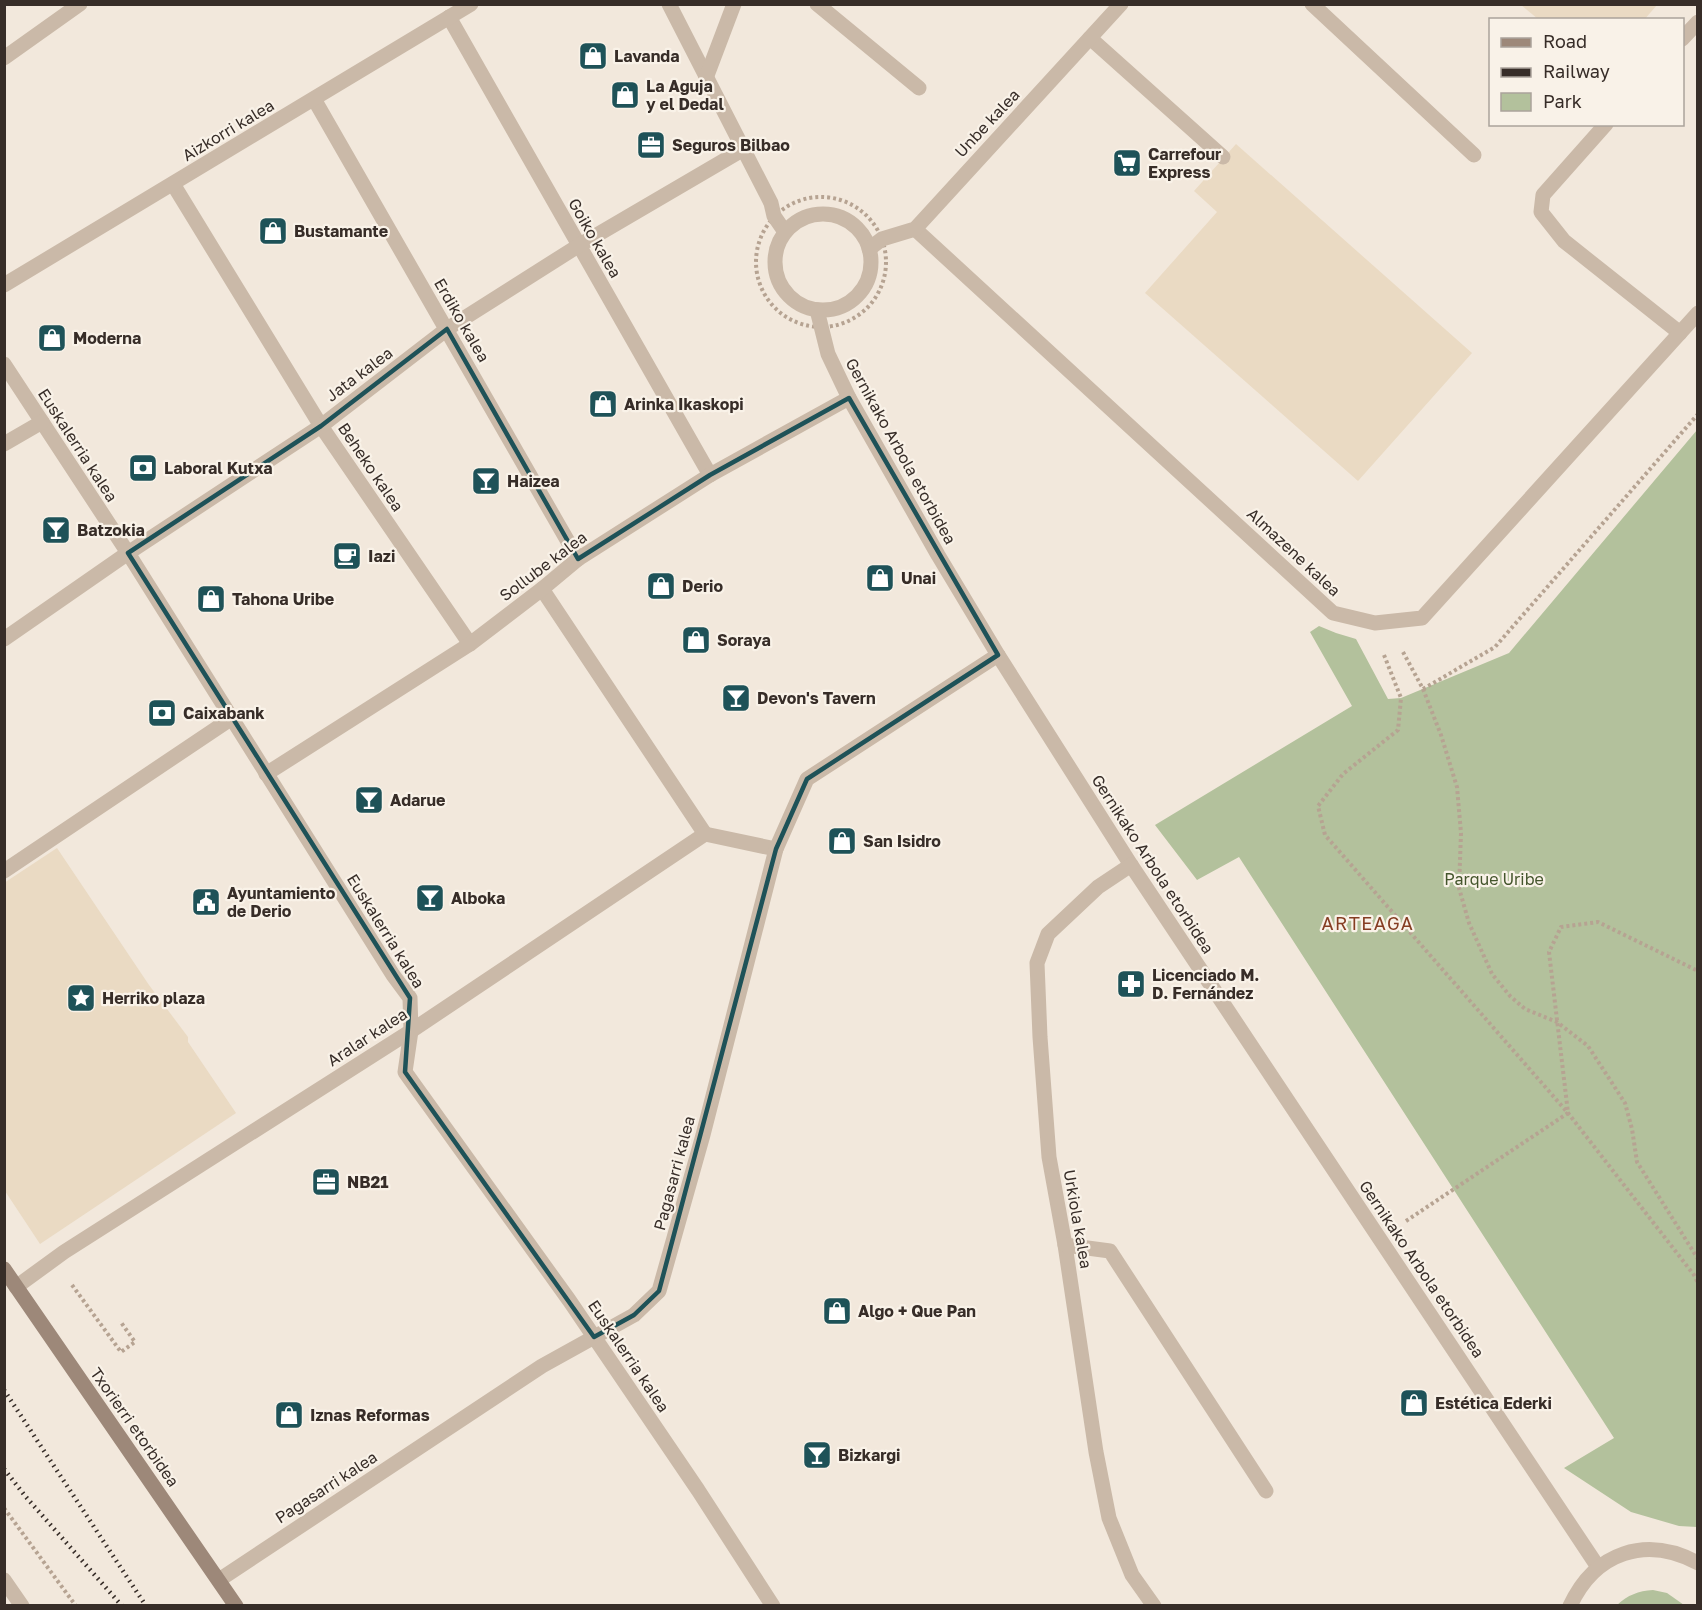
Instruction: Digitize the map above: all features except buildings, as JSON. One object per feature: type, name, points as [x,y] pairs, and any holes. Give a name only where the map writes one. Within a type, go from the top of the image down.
[{"type":"street","points":[[4,58],[80,4]]},
{"type":"street","name":"Aizkorri kalea","points":[[4,285],[471,4]]},
{"type":"street","points":[[669,4],[771,203],[774,216],[785,232]]},
{"type":"street","points":[[706,78],[734,4]]},
{"type":"street","points":[[818,4],[919,88]]},
{"type":"street","name":"Unbe kalea","points":[[869,249],[882,239],[915,228],[1120,4]]},
{"type":"street","points":[[1312,4],[1474,155]]},
{"type":"street","name":"Goiko kalea","points":[[449,17],[710,475]]},
{"type":"street","points":[[1684,38],[1698,22]]},
{"type":"street","points":[[1090,38],[1223,158]]},
{"type":"street","name":"Erdiko kalea","points":[[314,99],[578,559]]},
{"type":"street","points":[[1604,126],[1543,195],[1541,212],[1564,241],[1680,333]]},
{"type":"street","name":"Jata kalea","points":[[4,639],[128,553],[321,426],[447,329],[578,246],[742,150]]},
{"type":"street","name":"Beheko kalea","points":[[173,184],[321,426],[470,644]]},
{"type":"street","points":[[822,214],[837,216],[852,224],[863,235],[869,249],[867,281],[859,294],[847,303],[832,309],[817,310],[801,305],[789,296],[780,283],[775,268],[776,252],[785,232],[806,217],[822,214]]},
{"type":"street","name":"Almazene kalea","points":[[915,228],[1333,613],[1375,626],[1422,618],[1698,314]]},
{"type":"street","name":"Gernikako Arbola etorbidea","points":[[817,310],[828,354],[849,398],[998,655],[1131,865],[1598,1567]]},
{"type":"street","name":"Euskalerria kalea","points":[[4,364],[128,553],[393,975],[410,998],[411,1031],[405,1072],[569,1300],[773,1605]]},
{"type":"street","name":"Sollube kalea","points":[[266,774],[470,644],[578,559],[710,475],[849,398]]},
{"type":"street","points":[[4,444],[42,422]]},
{"type":"street","points":[[542,589],[705,834],[776,849]]},
{"type":"street","name":"Pagasarri kalea","points":[[219,1580],[542,1366],[634,1315],[659,1291],[703,1135],[776,849],[807,779],[998,655]]},
{"type":"street","points":[[4,871],[232,718]]},
{"type":"street","name":"Aralar kalea","points":[[16,1287],[54,1260],[411,1031],[705,834]]},
{"type":"street","name":"Urkiola kalea","points":[[1131,865],[1098,887],[1048,933],[1037,963],[1049,1157],[1065,1245],[1096,1452],[1109,1518],[1132,1575],[1154,1605]]},
{"type":"street","points":[[1065,1245],[1110,1251],[1266,1491]]},
{"type":"street","name":"Txorierri etorbidea","points":[[4,1269],[236,1605]]},
{"type":"street","points":[[1570,1605],[1578,1588],[1598,1567],[1623,1553],[1652,1548],[1681,1554],[1698,1563]]},
{"type":"street","points":[[4,1580],[22,1605]]},
{"type":"path","points":[[813,197],[835,198],[855,206],[871,220],[882,239],[886,260],[885,270],[874,299],[860,314],[841,324],[821,327],[800,323],[780,313],[766,296],[758,276],[756,254],[762,233],[774,216],[792,203],[813,197]]},
{"type":"path","points":[[1423,689],[1495,647],[1698,414]]},
{"type":"path","points":[[1375,626],[1404,652],[1423,689],[1441,735],[1457,787],[1461,833],[1460,888],[1469,923],[1492,974],[1510,996],[1525,1009],[1557,1022],[1588,1046],[1625,1103],[1637,1162],[1698,1258]]},
{"type":"path","points":[[1375,626],[1401,698],[1398,730],[1343,774],[1318,806],[1325,835],[1568,1113],[1698,1283]]},
{"type":"path","points":[[1568,1113],[1549,952],[1561,927],[1598,922],[1698,971]]},
{"type":"path","points":[[1380,1238],[1568,1113]]},
{"type":"path","points":[[54,1260],[122,1352],[135,1342],[120,1321]]},
{"type":"path","points":[[4,1508],[76,1605]]},
{"type":"highlighted area","points":[[447,329],[578,559],[710,475],[849,398],[998,655],[807,779],[776,849],[659,1291],[634,1315],[594,1337],[405,1072],[410,998],[128,553],[321,426]]},
{"type":"green space","name":"Parque Uribe","points":[[1697,430],[1697,1527],[1679,1526],[1631,1512],[1564,1468],[1614,1438],[1239,857],[1197,880],[1155,825],[1352,706],[1310,632],[1319,626],[1356,639],[1388,699],[1401,698],[1509,653]]},
{"type":"green space","points":[[1653,1590],[1667,1593],[1684,1605],[1617,1605],[1634,1594]]},
{"type":"shaded area","points":[[1521,5],[1657,5],[1646,18],[1537,18]]},
{"type":"shaded area","points":[[1236,144],[1472,353],[1358,481],[1145,293],[1217,212],[1194,191]]},
{"type":"shaded area","name":"Herriko plaza","points":[[57,848],[149,985],[188,1037],[188,1042],[236,1113],[40,1244],[5,1191],[4,883]]},
{"type":"railway","points":[[4,1390],[146,1606]]},
{"type":"railway","points":[[4,1469],[122,1606]]},
{"type":"place","name":"Lavanda","points":[[593,56]]},
{"type":"place","name":"La Aguja y el Dedal","points":[[625,95]]},
{"type":"place","name":"Seguros Bilbao","points":[[651,145]]},
{"type":"place","name":"Carrefour Express","points":[[1127,163]]},
{"type":"place","name":"Bustamante","points":[[273,231]]},
{"type":"place","name":"Moderna","points":[[52,338]]},
{"type":"place","name":"Arinka Ikaskopi","points":[[603,404]]},
{"type":"place","name":"Laboral Kutxa","points":[[143,468]]},
{"type":"place","name":"Haizea","points":[[486,481]]},
{"type":"place","name":"Batzokia","points":[[56,530]]},
{"type":"place","name":"Iazi","points":[[347,556]]},
{"type":"place","name":"Unai","points":[[880,578]]},
{"type":"place","name":"Derio","points":[[661,586]]},
{"type":"place","name":"Tahona Uribe","points":[[211,599]]},
{"type":"place","name":"Soraya","points":[[696,640]]},
{"type":"place","name":"Devon's Tavern","points":[[736,698]]},
{"type":"place","name":"Caixabank","points":[[162,713]]},
{"type":"place","name":"Adarue","points":[[369,800]]},
{"type":"place","name":"San Isidro","points":[[842,841]]},
{"type":"place","name":"Alboka","points":[[430,898]]},
{"type":"place","name":"Ayuntamiento de Derio","points":[[206,902]]},
{"type":"place","name":"Licenciado M. D. Fernández","points":[[1131,984]]},
{"type":"place","name":"Herriko plaza","points":[[81,998]]},
{"type":"place","name":"NB21","points":[[326,1182]]},
{"type":"place","name":"Algo + Que Pan","points":[[837,1311]]},
{"type":"place","name":"Estética Ederki","points":[[1414,1403]]},
{"type":"place","name":"Iznas Reformas","points":[[289,1415]]},
{"type":"place","name":"Bizkargi","points":[[817,1455]]},
{"type":"district","name":"ARTEAGA","points":[[1368,924]]}]
